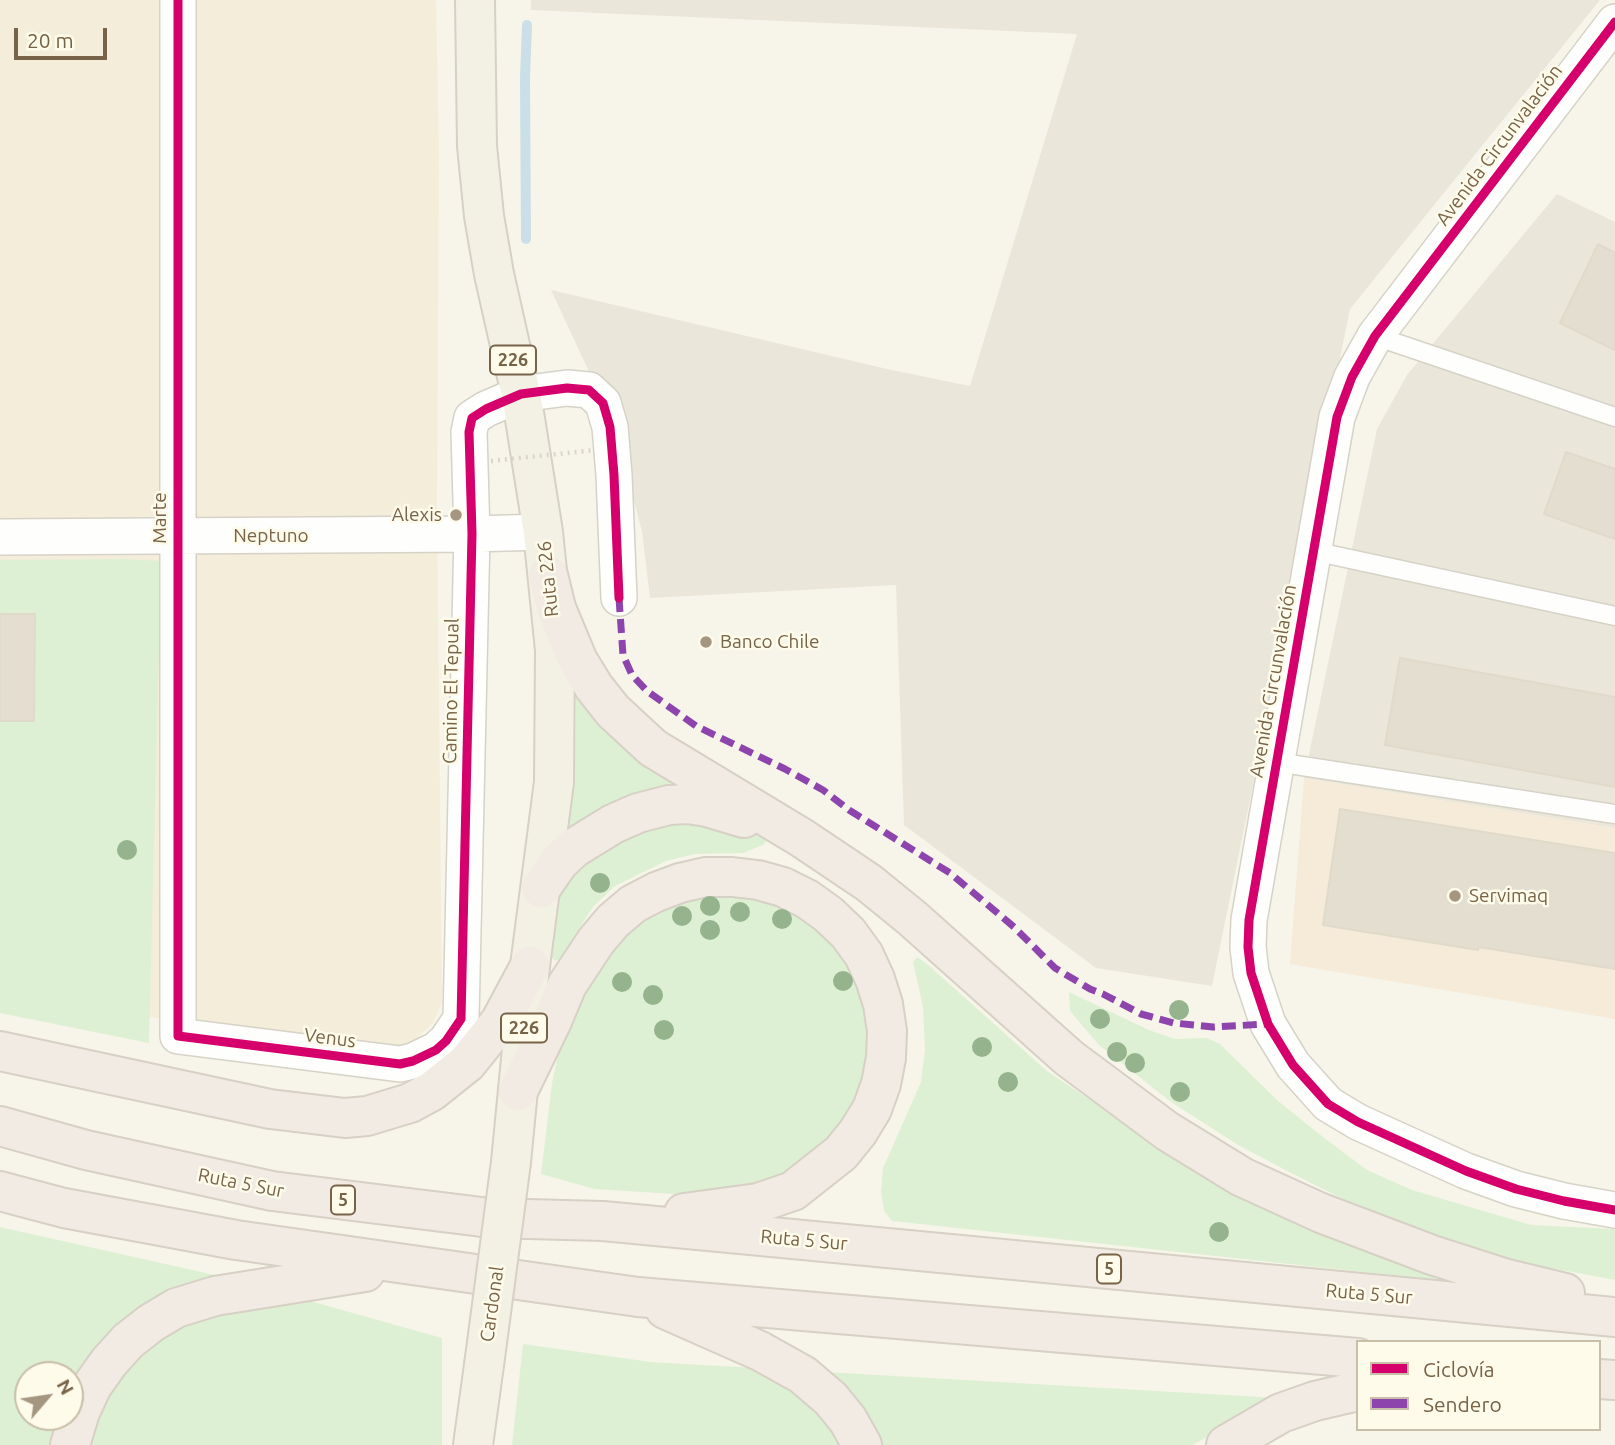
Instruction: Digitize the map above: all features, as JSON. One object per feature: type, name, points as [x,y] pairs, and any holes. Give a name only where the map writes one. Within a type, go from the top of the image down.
[{"type":"highway","points":[[548,575],[556,608],[578,661],[613,711],[653,748],[802,838],[869,883],[1069,1058],[1167,1131],[1242,1177],[1321,1213],[1432,1255],[1507,1279],[1615,1304]]},
{"type":"highway","points":[[541,888],[559,862],[595,834],[638,813],[669,805],[707,807],[802,838]]},
{"type":"highway","points":[[518,1091],[567,985],[596,940],[633,904],[656,892],[706,877],[758,880],[783,887],[828,914],[848,933],[864,955],[883,1004],[887,1031],[886,1058],[872,1109],[841,1153],[793,1191],[758,1203],[603,1221]]},
{"type":"highway","points":[[0,1051],[270,1109],[345,1118],[367,1116],[410,1103],[432,1091],[467,1063],[500,1022],[530,966]]},
{"type":"highway","name":"Ruta 5 Sur","points":[[0,1126],[86,1150],[272,1191],[490,1218],[603,1221],[1615,1317]]},
{"type":"highway","points":[[0,1191],[64,1208],[299,1250],[638,1297],[1356,1358]]},
{"type":"highway","points":[[70,1445],[80,1412],[92,1386],[109,1362],[128,1341],[176,1308],[215,1296],[413,1264]]},
{"type":"highway","points":[[638,1297],[760,1351],[803,1375],[831,1399],[848,1420],[862,1445]]},
{"type":"highway","points":[[1226,1445],[1281,1413],[1315,1401],[1356,1391]]},
{"type":"main road","name":"Ruta 226","points":[[475,0],[477,146],[484,216],[521,394],[543,532],[555,650],[555,748],[550,816],[530,966],[511,1162]]},
{"type":"main road","name":"Cardonal","points":[[473,1445],[511,1162]]},
{"type":"street","name":"Marte","points":[[178,0],[178,1037]]},
{"type":"street","name":"Avenida Circunvalación","points":[[1615,22],[1375,336],[1352,377],[1337,417],[1249,919],[1248,947],[1251,974],[1268,1024],[1293,1065],[1328,1104],[1388,1137],[1466,1171],[1516,1189],[1615,1210]]},
{"type":"street","points":[[521,394],[578,388],[589,390],[603,403],[610,427],[620,598]]},
{"type":"street","name":"Camino El Tepual","points":[[461,1019],[472,534],[469,432],[472,418],[521,394]]},
{"type":"street","name":"Neptuno","points":[[0,537],[543,532]]},
{"type":"street","name":"Venus","points":[[178,1037],[400,1064],[413,1061],[436,1049],[454,1031],[461,1019]]},
{"type":"lane","points":[[1375,336],[1615,417]]},
{"type":"lane","points":[[1313,551],[1615,616]]},
{"type":"lane","points":[[1276,762],[1615,814]]},
{"type":"path","points":[[491,461],[595,450]]},
{"type":"shaded area","points":[[0,0],[436,0],[442,1002],[433,1023],[415,1040],[387,1046],[0,999]]},
{"type":"shaded area","points":[[531,0],[1600,0],[1350,309],[1212,986],[1096,968],[904,825],[896,585],[650,598],[642,531],[612,421],[551,290],[970,386],[1077,34],[531,10]]},
{"type":"shaded area","points":[[1557,194],[1615,222],[1615,828],[1304,778],[1377,429],[1407,375]]},
{"type":"shaded area","name":"Servimaq","points":[[1304,778],[1615,828],[1615,1019],[1290,964]]},
{"type":"green space","points":[[0,560],[161,561],[149,1043],[0,1013]]},
{"type":"green space","points":[[576,681],[690,780],[568,839],[575,764]]},
{"type":"green space","points":[[665,820],[758,833],[767,840],[763,845],[743,853],[695,854],[666,861],[615,886],[594,906],[563,957],[555,961],[551,957],[555,913],[566,878],[593,852]]},
{"type":"green space","points":[[768,887],[870,975],[871,1088],[818,1159],[757,1186],[689,1195],[594,1189],[541,1174],[552,1083],[562,1036],[602,956],[666,895]]},
{"type":"green space","points":[[917,957],[1047,1071],[1187,1161],[1483,1285],[892,1221],[884,1211],[881,1192],[883,1168],[921,1082],[925,1050],[923,1007],[913,962]]},
{"type":"green space","points":[[1069,992],[1149,1030],[1175,1039],[1207,1038],[1220,1044],[1278,1101],[1323,1137],[1367,1170],[1412,1190],[1531,1225],[1615,1229],[1615,1280],[1529,1264],[1443,1237],[1349,1202],[1238,1145],[1171,1102],[1099,1045],[1070,1011]]},
{"type":"green space","points":[[0,1227],[228,1278],[442,1338],[442,1445],[0,1445]]},
{"type":"green space","points":[[523,1344],[651,1362],[1296,1399],[1246,1417],[1192,1445],[512,1445]]},
{"type":"building","points":[[1598,244],[1615,253],[1615,350],[1560,323]]},
{"type":"building","points":[[1566,452],[1615,469],[1615,539],[1544,514]]},
{"type":"building","points":[[0,614],[35,614],[34,721],[0,721]]},
{"type":"building","points":[[1400,658],[1615,697],[1615,787],[1385,745]]},
{"type":"building","points":[[1340,809],[1615,853],[1615,969],[1323,925]]},
{"type":"waterway","points":[[526,239],[527,25]]},
{"type":"marked path","points":[[619,598],[623,655],[632,675],[647,691],[696,726],[823,790],[849,810],[950,873],[1014,927],[1055,968],[1141,1014],[1174,1023],[1213,1027],[1268,1024]]},
{"type":"cycle path","points":[[178,0],[178,1036],[400,1064],[436,1050],[446,1041],[461,1019],[472,534],[469,432],[472,418],[521,394],[567,388],[589,390],[603,403],[610,427],[614,475],[619,598]]},
{"type":"cycle path","points":[[1615,22],[1375,336],[1352,377],[1337,417],[1249,920],[1248,947],[1251,973],[1268,1024],[1293,1065],[1328,1104],[1358,1122],[1466,1171],[1516,1189],[1615,1210]]},
{"type":"place","name":"Alexis","points":[[456,515]]},
{"type":"place","name":"Banco Chile","points":[[706,642]]},
{"type":"place","name":"Servimaq","points":[[1455,896]]}]
